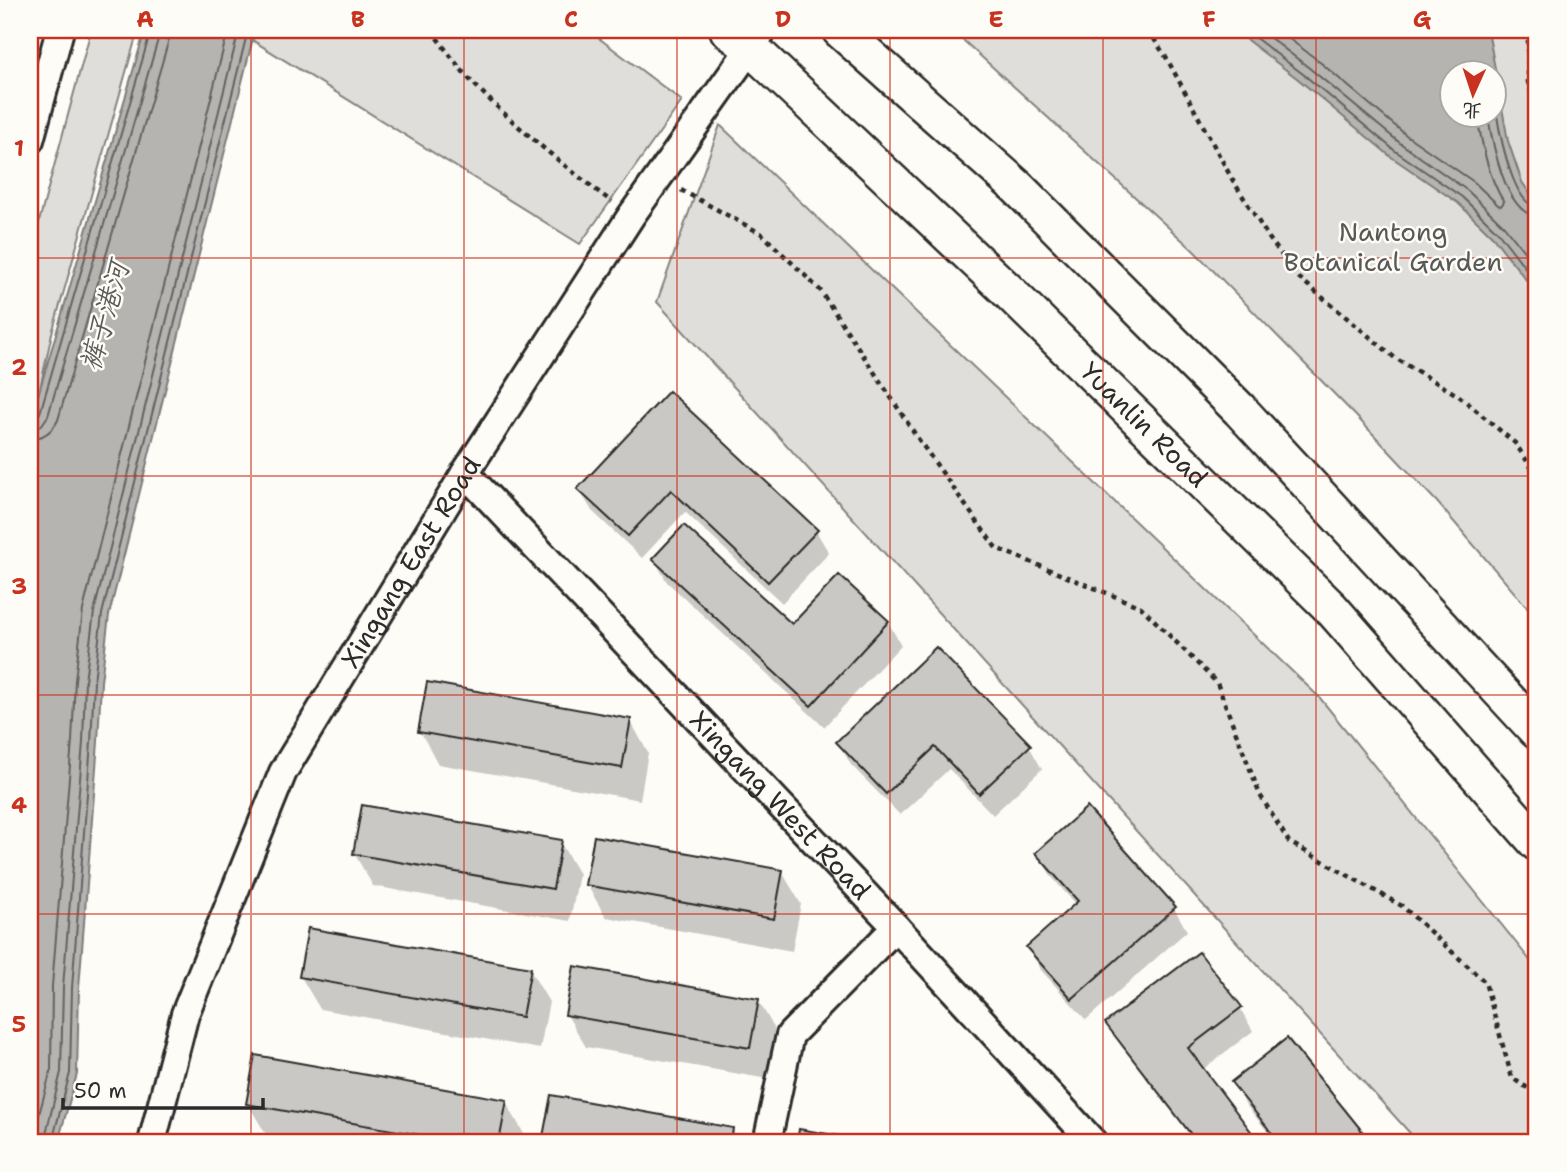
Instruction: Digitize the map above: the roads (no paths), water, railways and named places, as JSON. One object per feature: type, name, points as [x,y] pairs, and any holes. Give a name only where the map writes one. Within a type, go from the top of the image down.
[{"type":"main road","points":[[840,30],[1017,187],[1240,410],[1537,731]]},
{"type":"main road","name":"Yuanlin Road","points":[[747,36],[1331,608],[1537,844]]},
{"type":"street","points":[[30,140],[60,30]]},
{"type":"street","name":"Xingang East Road","points":[[152,1142],[185,1014],[283,772],[465,472],[631,216],[659,178],[747,36]]},
{"type":"street","name":"Xingang West Road","points":[[465,472],[896,927],[1093,1142]]},
{"type":"street","points":[[767,1142],[790,1035],[896,927]]},
{"type":"water","name":"裤子港河","points":[[145,30],[255,30],[109,615],[101,682],[79,988],[77,1074],[58,1142],[30,1142],[30,423]]},
{"type":"water","points":[[1234,30],[1488,30],[1493,60],[1438,60],[1438,130],[1506,130],[1522,182],[1537,204],[1537,294],[1493,237],[1458,203],[1390,156]]},
{"type":"park label","name":"Nantong Botanical Garden","points":[[1393,247]]}]
